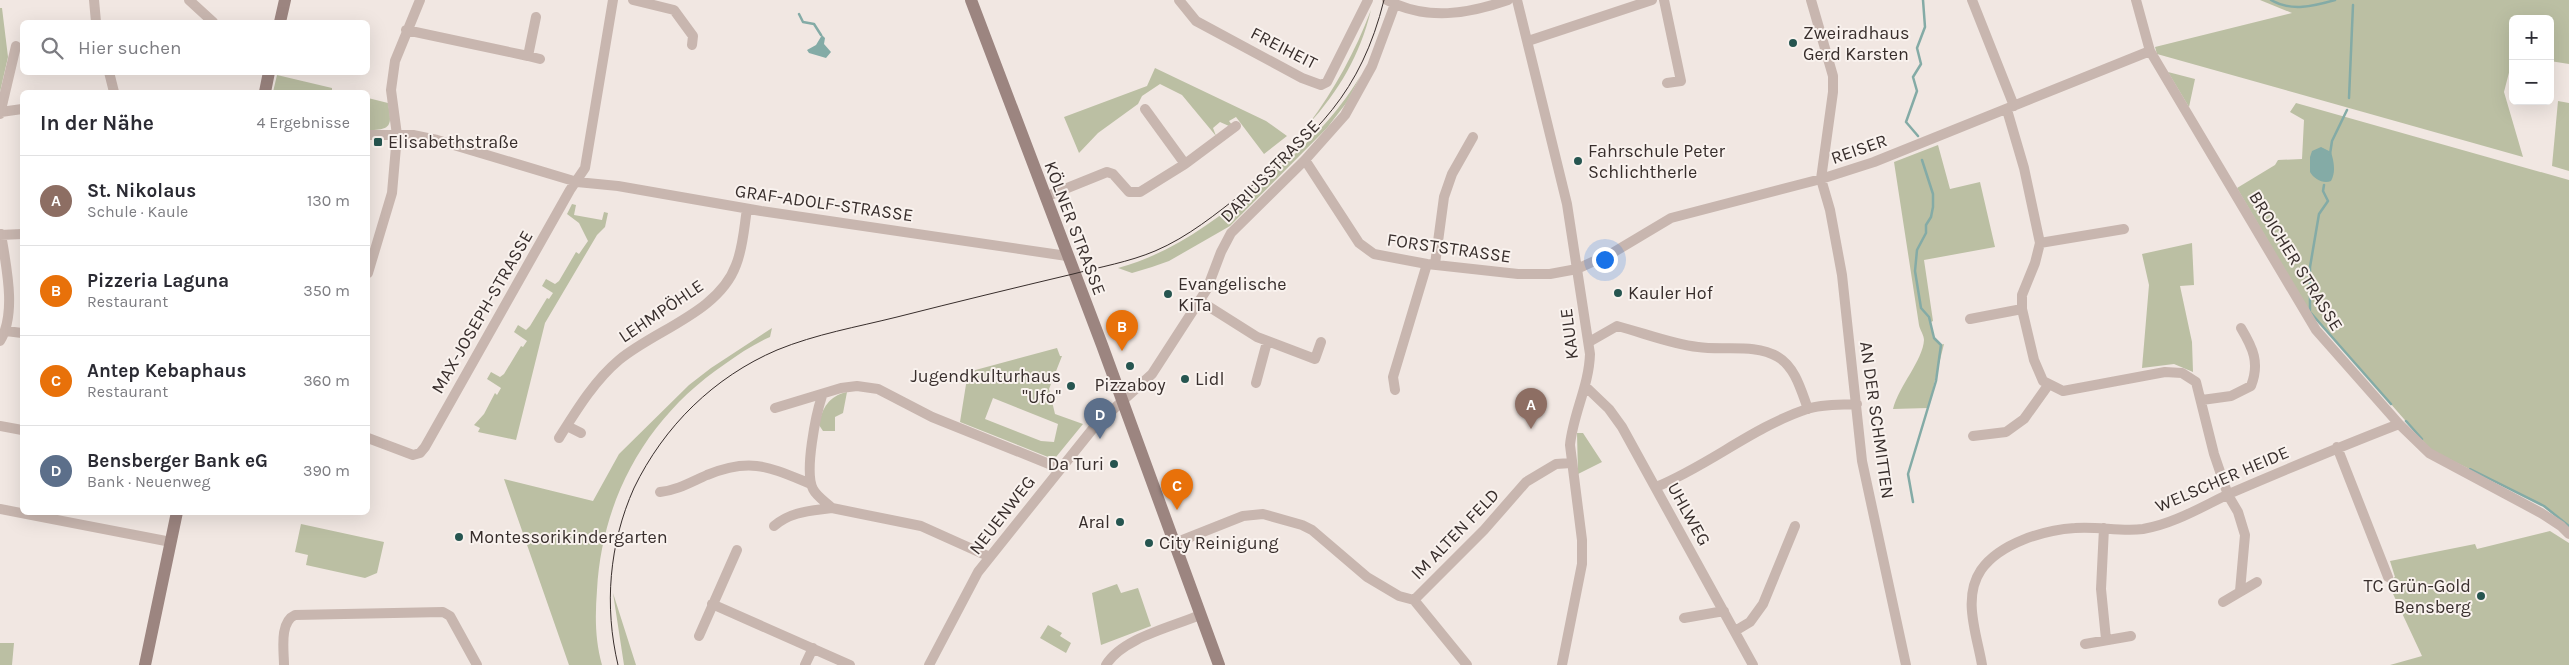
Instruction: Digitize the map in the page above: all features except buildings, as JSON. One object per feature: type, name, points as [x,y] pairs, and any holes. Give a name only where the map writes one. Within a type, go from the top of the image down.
[{"type":"main road","points":[[280,20],[285,0]]},
{"type":"main road","name":"KÖLNER STRASSE","points":[[971,0],[1122,400],[1219,665]]},
{"type":"main road","points":[[266,90],[269,75]]},
{"type":"main road","points":[[145,665],[176,515]]},
{"type":"street","points":[[94,0],[96,20]]},
{"type":"street","points":[[189,0],[211,20]]},
{"type":"street","points":[[370,266],[392,193],[397,136],[391,90],[392,76],[399,46],[420,0]]},
{"type":"street","name":"MAX-JOSEPH-STRASSE","points":[[370,439],[413,455],[420,453],[425,448],[570,190],[585,168],[613,0]]},
{"type":"street","points":[[633,0],[674,10],[693,36],[692,45]]},
{"type":"street","name":"FREIHEIT","points":[[1179,0],[1196,21],[1302,78],[1321,85],[1327,82],[1368,0]]},
{"type":"street","points":[[1391,2],[1433,14],[1455,14],[1476,11],[1508,0]]},
{"type":"street","name":"KAULE","points":[[1517,0],[1567,204],[1589,342],[1589,368],[1586,387],[1572,430],[1572,463],[1582,540],[1582,564],[1562,665]]},
{"type":"street","points":[[1528,41],[1652,0]]},
{"type":"street","points":[[1664,0],[1681,81],[1667,83]]},
{"type":"street","points":[[1812,0],[1833,76],[1830,120],[1820,179]]},
{"type":"street","points":[[1972,0],[2010,108],[2040,243],[2037,258],[2022,295],[2022,309],[2034,360],[2043,381],[2062,391],[2165,372],[2182,373],[2196,382],[2214,454],[2228,495],[2238,512],[2244,535],[2240,591]]},
{"type":"street","name":"BROICHER STRASSE","points":[[2136,0],[2150,51],[2316,330],[2399,424],[2429,453],[2541,513],[2561,526],[2569,534]]},
{"type":"street","name":"DARIUSSTRASSE","points":[[1122,400],[1152,374],[1200,301],[1231,233],[1305,160],[1346,115],[1372,66],[1391,2]]},
{"type":"street","points":[[528,56],[536,17]]},
{"type":"street","points":[[406,30],[540,59]]},
{"type":"street","points":[[16,46],[0,113],[20,109]]},
{"type":"street","name":"REISER","points":[[1576,269],[1614,252],[1656,225],[1685,213],[1820,179],[1892,156],[2150,51]]},
{"type":"street","points":[[110,75],[114,90]]},
{"type":"street","points":[[1145,108],[1161,125],[1185,164]]},
{"type":"street","points":[[1045,197],[1107,172],[1113,174],[1128,192],[1140,192],[1185,164],[1236,126]]},
{"type":"street","name":"GRAF-ADOLF-STRASSE","points":[[370,135],[413,135],[437,140],[577,182],[618,186],[747,209],[1067,256]]},
{"type":"street","points":[[1395,390],[1393,377],[1431,264],[1444,197],[1452,174],[1473,137]]},
{"type":"street","name":"FORSTSTRASSE","points":[[1305,160],[1362,247],[1379,256],[1518,274],[1550,274],[1576,269]]},
{"type":"street","name":"AN DER SCHMITTEN","points":[[1820,179],[1830,210],[1842,275],[1862,461],[1906,665]]},
{"type":"street","name":"LEHMPÖHLE","points":[[559,438],[594,385],[620,358],[710,301],[723,287],[736,266],[747,209]]},
{"type":"street","points":[[2040,243],[2124,229]]},
{"type":"street","points":[[0,341],[6,332],[9,281],[0,234],[20,234]]},
{"type":"street","points":[[1200,301],[1244,330],[1267,342],[1315,359],[1321,342]]},
{"type":"street","points":[[1970,319],[2022,309]]},
{"type":"street","points":[[1589,342],[1617,326],[1697,347],[1761,351],[1777,356],[1786,363],[1798,381],[1808,408]]},
{"type":"street","points":[[2202,400],[2231,396],[2251,386],[2256,372],[2254,349],[2241,328]]},
{"type":"street","points":[[6,332],[20,333]]},
{"type":"street","points":[[1256,383],[1267,342]]},
{"type":"street","points":[[1973,436],[2006,432],[2024,419],[2049,384]]},
{"type":"street","points":[[775,408],[822,396],[841,388],[857,386],[878,389],[932,417],[1059,468]]},
{"type":"street","name":"UHLWEG","points":[[1586,387],[1614,415],[1656,487],[1753,665]]},
{"type":"street","points":[[822,396],[812,434],[811,484],[814,491],[832,508]]},
{"type":"street","name":"NEUENWEG","points":[[929,665],[967,589],[990,557],[1059,468],[1096,424],[1122,400]]},
{"type":"street","points":[[1656,487],[1674,480],[1769,427],[1808,408],[1856,404]]},
{"type":"street","name":"WELSCHER HEIDE","points":[[1982,665],[1972,614],[1972,596],[1975,581],[1982,569],[1993,557],[2026,539],[2075,528],[2143,529],[2159,525],[2338,447],[2399,424]]},
{"type":"street","points":[[0,426],[20,430]]},
{"type":"street","points":[[567,426],[581,433]]},
{"type":"street","points":[[2338,447],[2388,577]]},
{"type":"street","name":"IM ALTEN FELD","points":[[1175,543],[1243,516],[1263,514],[1307,528],[1320,536],[1367,577],[1399,596],[1414,600],[1484,530],[1526,482],[1556,464],[1572,463]]},
{"type":"street","points":[[660,492],[676,490],[723,469],[749,464],[766,467],[811,484]]},
{"type":"street","points":[[774,526],[784,517],[798,512],[832,508],[921,526],[990,557]]},
{"type":"street","points":[[0,509],[20,513]]},
{"type":"street","points":[[31,515],[171,542]]},
{"type":"street","points":[[1735,631],[1750,622],[1762,604],[1795,526]]},
{"type":"street","points":[[2104,528],[2101,588],[2106,639]]},
{"type":"street","points":[[699,636],[737,550]]},
{"type":"street","points":[[2223,602],[2257,582]]},
{"type":"street","points":[[1414,600],[1467,665]]},
{"type":"street","points":[[712,604],[850,665]]},
{"type":"street","points":[[1684,618],[1724,611]]},
{"type":"street","points":[[284,665],[285,628],[288,620],[295,615],[443,612],[450,616],[477,665]]},
{"type":"street","points":[[1106,665],[1113,655],[1126,645],[1200,615]]},
{"type":"street","points":[[2085,644],[2131,636]]},
{"type":"street","points":[[804,665],[813,648]]},
{"type":"green space","points":[[2260,0],[2569,0],[2569,64],[2554,62],[2554,15],[2509,15],[2509,73],[2504,92],[2523,157],[2157,54],[2155,47],[2292,13]]},
{"type":"green space","points":[[0,8],[2,8],[8,57],[0,92]]},
{"type":"green space","points":[[1371,10],[1361,42],[1347,72],[1339,86],[1308,125],[1344,70]]},
{"type":"green space","points":[[1155,68],[1266,121],[1287,136],[1264,154],[1236,117],[1229,121],[1232,125],[1229,126],[1220,122],[1213,128],[1216,136],[1182,95],[1160,84],[1142,96],[1138,104],[1098,133],[1079,153],[1064,117],[1147,86]]},
{"type":"green space","points":[[2168,72],[2195,79],[2189,107]]},
{"type":"green space","points":[[277,75],[332,88],[332,90],[273,90]]},
{"type":"green space","points":[[1361,75],[1347,102],[1327,128],[1230,226],[1169,261],[1132,273],[1118,268],[1138,262],[1191,236],[1239,201],[1286,162],[1326,123]]},
{"type":"green space","points":[[370,98],[388,103],[390,121],[386,127],[370,130]]},
{"type":"green space","points":[[2558,101],[2569,103],[2569,171],[2552,166]]},
{"type":"green space","points":[[2296,103],[2569,180],[2569,525],[2544,506],[2431,450],[2308,309],[2237,188],[2275,165],[2278,160],[2302,159],[2304,120],[2290,112]]},
{"type":"green space","points":[[1938,145],[1950,189],[1980,182],[1995,247],[1924,260],[1933,321],[1931,322],[1933,338],[1940,345],[1944,344],[1928,408],[1893,409],[1900,391],[1920,356],[1924,340],[1919,325],[1894,162]]},
{"type":"green space","points":[[572,204],[576,205],[574,215],[602,220],[604,212],[608,213],[605,227],[597,235],[545,323],[516,440],[478,432],[480,428],[474,425],[484,414],[495,393],[497,395],[501,388],[487,379],[491,372],[500,377],[504,374],[521,346],[523,347],[527,341],[514,332],[518,325],[526,330],[530,326],[547,298],[549,299],[553,293],[542,286],[546,279],[555,284],[559,281],[576,252],[579,254],[588,241],[579,223],[567,214]]},
{"type":"green space","points":[[2192,243],[2194,285],[2180,286],[2192,342],[2193,372],[2174,364],[2142,368],[2149,285],[2142,254]]},
{"type":"green space","points":[[772,328],[770,337],[747,349],[725,364],[673,408],[652,434],[634,462],[619,491],[608,523],[601,556],[596,619],[598,646],[602,665],[569,665],[504,479],[593,501],[619,454],[689,385],[711,368]]},
{"type":"green space","points":[[1057,348],[1060,356],[1062,356],[1049,389],[1055,414],[1083,424],[1056,457],[1048,457],[960,422],[968,372]],"holes":[[[993,398],[1058,424],[1054,442],[1041,441],[985,419]]]},
{"type":"green space","points":[[847,392],[843,413],[835,417],[835,431],[823,431],[819,425],[824,408],[835,396]]},
{"type":"green space","points":[[1577,433],[1583,433],[1602,462],[1578,474]]},
{"type":"green space","points":[[301,524],[384,542],[377,573],[365,578],[306,565],[308,555],[295,552]]},
{"type":"green space","name":"TC Grün-Gold Bensberg","points":[[2550,531],[2569,543],[2569,665],[2390,665],[2422,656],[2387,581],[2395,577],[2390,561],[2475,544],[2477,549]]},
{"type":"green space","points":[[1117,584],[1121,593],[1138,588],[1151,626],[1101,645],[1092,593]]},
{"type":"green space","points":[[613,593],[636,665],[624,665]]},
{"type":"green space","points":[[1048,625],[1062,633],[1060,636],[1071,643],[1066,653],[1040,638]]},
{"type":"green space","points":[[0,643],[14,643],[12,665],[0,665]]},
{"type":"water","points":[[822,35],[825,38],[824,44],[831,52],[826,58],[809,53],[807,50],[816,45]]},
{"type":"water","points":[[2321,147],[2331,152],[2333,159],[2334,174],[2331,181],[2328,182],[2319,180],[2310,172],[2312,151]]},
{"type":"waterway","points":[[1918,136],[1906,122],[1917,91],[1913,77],[1921,64],[1917,48],[1925,27],[1923,0]]},
{"type":"waterway","points":[[2271,0],[2279,4],[2295,7],[2311,6],[2335,0]]},
{"type":"waterway","points":[[2349,98],[2353,5]]},
{"type":"waterway","points":[[799,14],[803,22],[814,24],[821,35]]},
{"type":"waterway","points":[[2330,154],[2332,141],[2347,110]]},
{"type":"waterway","points":[[1913,502],[1908,474],[1936,381],[1941,345],[1934,338],[1929,317],[1921,308],[1915,271],[1917,250],[1926,233],[1926,225],[1931,217],[1933,207],[1933,194],[1922,160]]},
{"type":"waterway","points":[[2310,310],[2310,267],[2319,214],[2328,201],[2323,191],[2324,185]]},
{"type":"waterway","points":[[2310,312],[2391,404]]},
{"type":"waterway","points":[[2406,421],[2422,439]]},
{"type":"waterway","points":[[2470,469],[2544,506],[2569,526]]},
{"type":"tram line","points":[[618,665],[611,620],[611,575],[614,553],[626,509],[646,465],[660,444],[693,406],[712,389],[754,361],[807,339],[1125,261],[1155,251],[1179,239],[1212,217],[1270,171],[1314,131],[1349,87],[1363,61],[1384,0]]},
{"type":"place","name":"Zweiradhaus Gerd Karsten","points":[[1793,43]]},
{"type":"place","name":"Elisabethstraße","points":[[378,142]]},
{"type":"place","name":"Fahrschule Peter Schlichtherle","points":[[1578,161]]},
{"type":"place","name":"Kauler Hof","points":[[1618,293]]},
{"type":"place","name":"Evangelische KiTa","points":[[1168,294]]},
{"type":"place","name":"Pizzeria Laguna","points":[[1122,351]]},
{"type":"place","name":"Pizzaboy","points":[[1130,366]]},
{"type":"place","name":"Lidl","points":[[1185,379]]},
{"type":"place","name":"Jugendkulturhaus \"Ufo\"","points":[[1071,386]]},
{"type":"place","name":"St. Nikolaus","points":[[1531,429]]},
{"type":"place","name":"Bensberger Bank eG","points":[[1100,439]]},
{"type":"place","name":"Da Turi","points":[[1114,464]]},
{"type":"place","name":"Antep Kebaphaus","points":[[1177,510]]},
{"type":"place","name":"Aral","points":[[1120,522]]},
{"type":"place","name":"Montessorikindergarten","points":[[459,537]]},
{"type":"place","name":"City Reinigung","points":[[1149,543]]},
{"type":"place","name":"TC Grün-Gold Bensberg","points":[[2481,596]]}]
